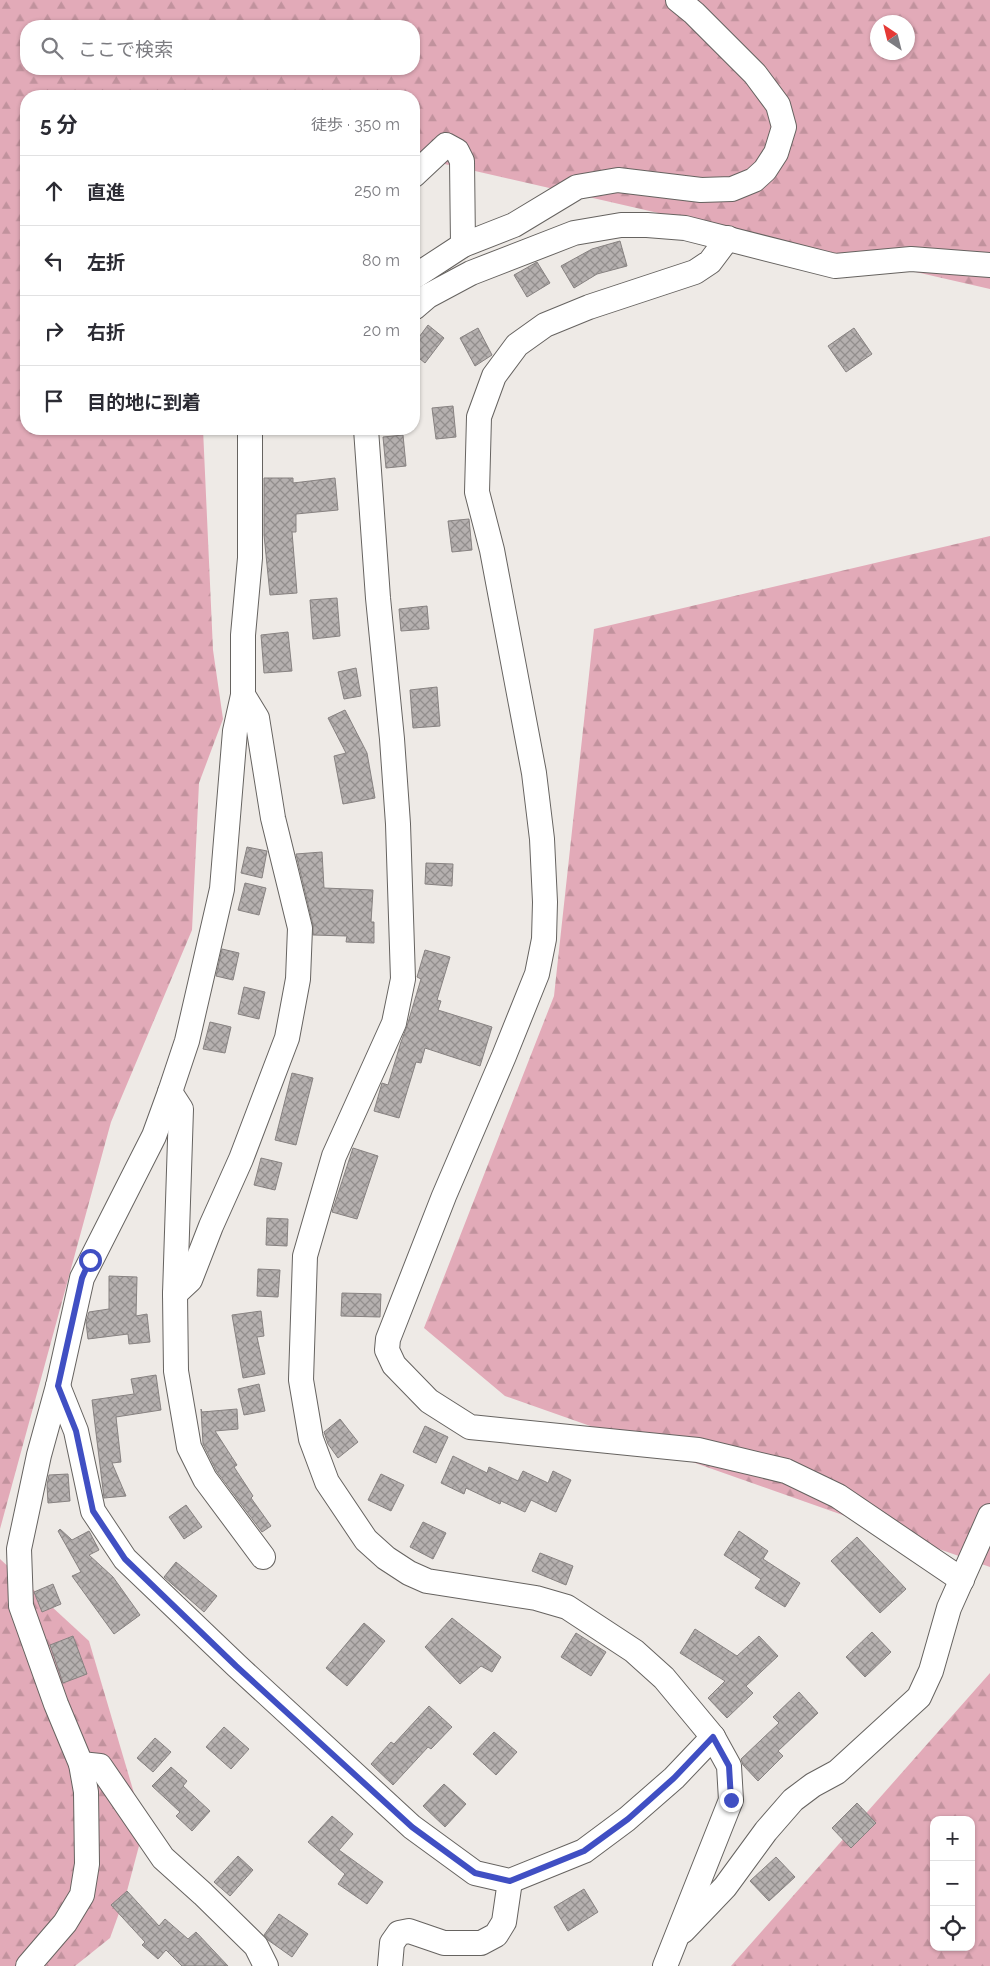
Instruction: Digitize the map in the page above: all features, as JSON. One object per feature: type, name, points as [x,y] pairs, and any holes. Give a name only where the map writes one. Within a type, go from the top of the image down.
[{"type":"street","points":[[420,273],[463,245],[514,225],[577,187],[618,180],[702,190],[732,189],[754,180],[765,170],[776,153],[784,127],[778,105],[755,74],[694,13],[678,0]]},
{"type":"street","points":[[420,169],[446,145],[457,151],[462,162],[463,245]]},
{"type":"street","points":[[420,303],[428,296],[471,274],[574,233],[621,225],[685,228],[835,266],[911,259],[990,265]]},
{"type":"street","points":[[728,238],[710,262],[695,272],[589,307],[545,325],[518,345],[494,376],[479,417],[477,492],[494,559],[534,772],[542,840],[546,902],[544,939],[537,974],[444,1196],[388,1339],[386,1350],[394,1365],[429,1401],[470,1427],[698,1450],[786,1472],[838,1496],[962,1580]]},
{"type":"street","points":[[28,1966],[65,1923],[82,1895],[87,1864],[86,1792],[81,1764],[56,1704],[21,1606],[19,1550],[39,1455],[58,1386],[82,1278],[154,1136],[170,1092],[187,1041],[222,889],[235,731],[243,695],[243,635],[250,558],[250,435]]},
{"type":"street","points":[[366,435],[378,598],[395,786],[403,979],[394,1023],[334,1156],[305,1256],[301,1380],[311,1439],[327,1482],[366,1540],[386,1558],[409,1573],[427,1581],[536,1598],[567,1608],[634,1651],[664,1678],[713,1737],[729,1766],[731,1800],[725,1820],[665,1966]]},
{"type":"street","points":[[174,1294],[190,1280],[211,1226],[241,1159],[287,1038],[298,979],[300,928],[273,818],[258,718],[243,695]]},
{"type":"street","points":[[170,1092],[181,1109],[174,1294],[176,1371],[189,1446],[205,1480],[263,1557]]},
{"type":"street","points":[[58,1386],[76,1431],[93,1511],[125,1559],[236,1666],[412,1827],[475,1873],[510,1881],[584,1851],[628,1819],[674,1778],[713,1737]]},
{"type":"street","points":[[676,1938],[725,1887],[766,1831],[793,1800],[813,1785],[837,1772],[919,1697],[931,1672],[949,1608],[990,1516]]},
{"type":"street","points":[[81,1764],[100,1766],[163,1858],[256,1946],[266,1966]]},
{"type":"street","points":[[390,1966],[392,1943],[399,1933],[409,1932],[444,1943],[482,1943],[496,1935],[504,1922],[510,1881]]},
{"type":"green space","points":[[0,0],[990,0],[990,289],[420,158],[420,90],[20,90],[20,435],[203,435],[213,650],[223,719],[199,783],[192,930],[111,1122],[0,1529]]},
{"type":"green space","points":[[990,536],[990,1567],[505,1396],[424,1328],[554,996],[594,629]]},
{"type":"green space","points":[[0,1559],[89,1641],[144,1827],[127,1891],[110,1938],[75,1966],[0,1966]]},
{"type":"green space","points":[[990,1673],[990,1966],[731,1966]]},
{"type":"building","points":[[620,241],[627,266],[597,274],[574,288],[561,266],[592,249]]},
{"type":"building","points":[[537,262],[550,283],[527,297],[514,275]]},
{"type":"building","points":[[428,325],[444,338],[425,363],[420,359],[420,336]]},
{"type":"building","points":[[478,328],[492,355],[475,366],[460,338]]},
{"type":"building","points":[[854,328],[872,354],[846,372],[828,346]]},
{"type":"building","points":[[453,406],[456,437],[436,439],[432,408]]},
{"type":"building","points":[[403,435],[406,466],[386,468],[383,437]]},
{"type":"building","points":[[264,478],[293,478],[293,483],[335,478],[338,510],[296,514],[296,532],[292,532],[297,593],[270,595],[264,535]]},
{"type":"building","points":[[469,519],[472,550],[452,552],[448,521]]},
{"type":"building","points":[[337,598],[340,636],[313,639],[310,600]]},
{"type":"building","points":[[427,606],[429,629],[401,631],[399,609]]},
{"type":"building","points":[[288,632],[292,671],[264,673],[261,635]]},
{"type":"building","points":[[356,668],[361,696],[344,699],[338,672]]},
{"type":"building","points":[[437,687],[440,726],[413,728],[410,690]]},
{"type":"building","points":[[345,710],[367,753],[375,798],[343,804],[334,756],[346,753],[328,718]]},
{"type":"building","points":[[247,847],[267,851],[262,878],[241,873]]},
{"type":"building","points":[[322,852],[324,888],[373,890],[371,922],[374,922],[374,943],[346,942],[347,936],[313,935],[313,925],[296,854]]},
{"type":"building","points":[[426,863],[453,864],[452,886],[425,884]]},
{"type":"building","points":[[245,883],[266,888],[259,915],[238,910]]},
{"type":"building","points":[[222,949],[239,953],[233,980],[216,976]]},
{"type":"building","points":[[425,950],[450,957],[437,1000],[441,1001],[438,1010],[492,1027],[480,1066],[425,1048],[421,1063],[416,1062],[399,1118],[374,1111],[382,1083],[388,1085],[407,1026],[421,979],[417,977]]},
{"type":"building","points":[[244,987],[265,992],[259,1019],[238,1014]]},
{"type":"building","points":[[210,1022],[231,1027],[225,1053],[203,1049]]},
{"type":"building","points":[[292,1073],[313,1078],[296,1145],[275,1140]]},
{"type":"building","points":[[353,1148],[378,1156],[357,1219],[332,1212]]},
{"type":"building","points":[[261,1158],[282,1163],[275,1190],[254,1185]]},
{"type":"building","points":[[267,1218],[288,1219],[287,1246],[266,1245]]},
{"type":"building","points":[[258,1269],[280,1270],[278,1297],[257,1296]]},
{"type":"building","points":[[109,1276],[137,1277],[136,1316],[147,1314],[150,1342],[129,1344],[128,1334],[88,1339],[86,1322],[89,1312],[109,1309]]},
{"type":"building","points":[[342,1293],[381,1294],[380,1317],[341,1316]]},
{"type":"building","points":[[261,1311],[264,1336],[257,1337],[265,1374],[243,1378],[232,1315]]},
{"type":"building","points":[[156,1375],[161,1410],[116,1417],[121,1462],[112,1463],[126,1496],[104,1498],[92,1400],[134,1394],[131,1379]]},
{"type":"building","points":[[259,1384],[265,1411],[244,1415],[238,1389]]},
{"type":"building","points":[[201,1409],[202,1412],[237,1409],[238,1429],[215,1431],[237,1465],[234,1467],[253,1496],[251,1498],[271,1526],[262,1532],[217,1472],[203,1444]]},
{"type":"building","points":[[340,1419],[358,1442],[338,1458],[328,1444],[324,1432]]},
{"type":"building","points":[[425,1426],[448,1437],[436,1463],[413,1452]]},
{"type":"building","points":[[453,1456],[487,1473],[489,1467],[518,1481],[523,1471],[548,1483],[553,1471],[571,1480],[556,1512],[531,1500],[525,1512],[501,1501],[500,1504],[466,1488],[464,1494],[441,1483]]},
{"type":"building","points":[[68,1474],[70,1501],[48,1503],[47,1485],[49,1475]]},
{"type":"building","points":[[381,1474],[404,1485],[391,1511],[368,1500]]},
{"type":"building","points":[[186,1505],[202,1527],[184,1539],[169,1517]]},
{"type":"building","points":[[423,1522],[446,1533],[433,1559],[410,1547]]},
{"type":"building","points":[[60,1529],[72,1540],[89,1531],[99,1550],[89,1555],[113,1577],[140,1615],[114,1634],[72,1576],[81,1572],[58,1531]]},
{"type":"building","points":[[739,1531],[768,1551],[763,1559],[800,1583],[785,1607],[755,1588],[761,1579],[724,1555]]},
{"type":"building","points":[[857,1537],[906,1589],[880,1613],[831,1561]]},
{"type":"building","points":[[540,1553],[573,1566],[566,1585],[532,1571]]},
{"type":"building","points":[[176,1562],[217,1596],[204,1612],[164,1577]]},
{"type":"building","points":[[53,1584],[61,1604],[42,1612],[34,1592]]},
{"type":"building","points":[[452,1618],[501,1657],[492,1672],[481,1666],[460,1684],[425,1647]]},
{"type":"building","points":[[364,1623],[385,1641],[347,1686],[326,1668]]},
{"type":"building","points":[[695,1629],[737,1656],[759,1636],[778,1656],[746,1686],[753,1693],[727,1718],[708,1698],[725,1681],[680,1653]]},
{"type":"building","points":[[872,1632],[891,1652],[865,1677],[846,1657]]},
{"type":"building","points":[[576,1633],[606,1652],[591,1676],[561,1657]]},
{"type":"building","points":[[73,1636],[87,1674],[63,1683],[50,1645]]},
{"type":"building","points":[[799,1692],[818,1713],[778,1751],[783,1756],[758,1781],[743,1765],[741,1759],[779,1723],[773,1717]]},
{"type":"building","points":[[429,1706],[452,1727],[431,1749],[428,1747],[393,1785],[371,1764],[391,1742],[394,1744]]},
{"type":"building","points":[[224,1727],[249,1749],[231,1769],[206,1747]]},
{"type":"building","points":[[494,1732],[517,1752],[496,1775],[473,1754]]},
{"type":"building","points":[[155,1738],[171,1752],[153,1772],[137,1758]]},
{"type":"building","points":[[171,1767],[187,1781],[183,1786],[210,1811],[192,1831],[176,1816],[180,1812],[152,1786]]},
{"type":"building","points":[[444,1784],[466,1804],[445,1827],[423,1806]]},
{"type":"building","points":[[857,1803],[876,1823],[851,1848],[832,1828]]},
{"type":"building","points":[[332,1816],[353,1834],[339,1850],[383,1882],[367,1904],[338,1884],[345,1874],[308,1842]]},
{"type":"building","points":[[238,1856],[253,1870],[230,1896],[214,1882]]},
{"type":"building","points":[[776,1857],[795,1877],[769,1901],[750,1881]]},
{"type":"building","points":[[584,1889],[598,1912],[568,1931],[554,1907]]},
{"type":"building","points":[[127,1891],[159,1926],[165,1919],[188,1939],[196,1932],[228,1966],[182,1966],[166,1950],[158,1959],[142,1945],[145,1942],[111,1905]]},
{"type":"building","points":[[279,1914],[308,1934],[292,1957],[264,1935]]},
{"type":"route","points":[[90,1260],[82,1278],[58,1386],[76,1431],[93,1511],[125,1559],[236,1666],[412,1827],[475,1873],[510,1881],[584,1851],[628,1819],[674,1778],[713,1737],[729,1766],[731,1800]]}]
